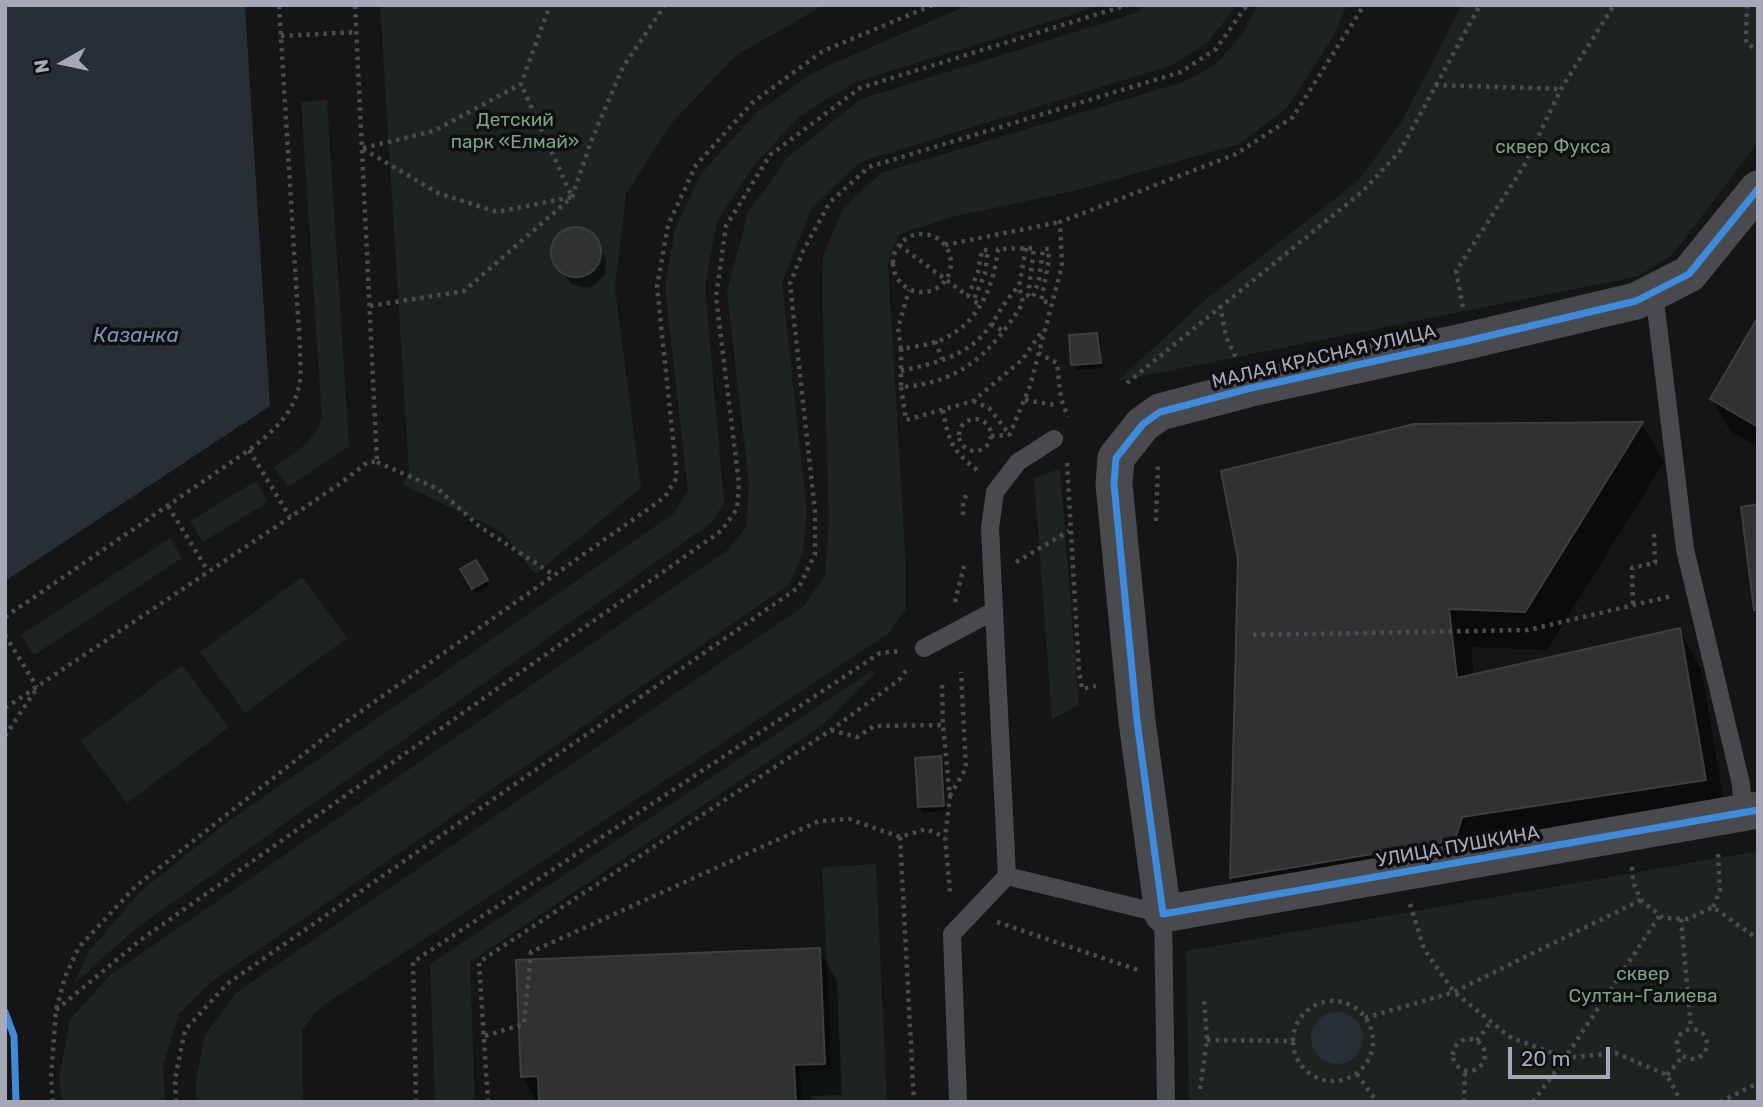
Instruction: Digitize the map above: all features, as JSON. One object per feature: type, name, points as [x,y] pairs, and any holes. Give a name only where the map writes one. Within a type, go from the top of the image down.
[{"type":"street","name":"МАЛАЯ КРАСНАЯ УЛИЦА","points":[[1163,914],[1137,721],[1114,484],[1116,458],[1129,439],[1143,424],[1160,412],[1251,388],[1636,301],[1689,274],[1758,189]]},
{"type":"street","name":"УЛИЦА ПУШКИНА","points":[[1163,914],[1751,811]]},
{"type":"lane","points":[[1654,292],[1685,549],[1741,784],[1751,811]]},
{"type":"lane","points":[[958,1102],[952,934],[1007,876],[990,528],[995,492],[1018,462],[1054,439]]},
{"type":"lane","points":[[924,648],[994,611]]},
{"type":"lane","points":[[1007,876],[1163,914],[1166,1102]]},
{"type":"path","points":[[5,617],[249,450],[271,433],[288,414],[299,386],[299,334],[279,5]]},
{"type":"path","points":[[355,5],[377,462]]},
{"type":"path","points":[[362,148],[434,131],[521,84],[550,5]]},
{"type":"path","points":[[370,306],[464,291],[572,197],[592,139],[623,67],[665,5]]},
{"type":"path","points":[[53,1102],[51,1078],[56,1010],[65,977],[79,947],[136,886],[333,730],[665,497],[677,477],[657,287],[668,225],[696,164],[753,103],[823,51],[933,5]]},
{"type":"path","points":[[56,1010],[142,939],[721,531],[737,509],[739,484],[716,297],[726,226],[770,155],[860,88],[1127,5]]},
{"type":"path","points":[[176,1102],[175,1079],[185,1030],[227,984],[799,587],[815,554],[815,511],[790,284],[803,251],[830,202],[869,167],[1181,72],[1216,49],[1247,5]]},
{"type":"path","points":[[945,245],[1060,222],[1236,154],[1293,117],[1364,5]]},
{"type":"path","points":[[1127,383],[1363,191],[1400,151],[1480,5]]},
{"type":"path","points":[[1463,308],[1457,271],[1524,166],[1561,89],[1614,5]]},
{"type":"path","points":[[1747,5],[1746,43],[1758,50]]},
{"type":"path","points":[[281,36],[356,32]]},
{"type":"path","points":[[521,84],[572,197]]},
{"type":"path","points":[[1435,85],[1561,89]]},
{"type":"path","points":[[362,148],[438,193],[498,212],[572,197]]},
{"type":"path","points":[[1002,444],[1010,435],[1025,400],[1062,266],[1060,222]]},
{"type":"path","points":[[920,233],[938,238],[945,245],[952,262],[946,281],[933,291],[917,292],[901,284],[893,267],[893,257],[899,246],[911,236],[920,233]]},
{"type":"path","points":[[899,246],[968,296],[978,272],[982,250],[988,250],[985,274],[973,301],[982,305]]},
{"type":"path","points":[[901,387],[940,379],[964,368],[982,356],[1005,332],[1023,303],[1019,286],[1026,248]]},
{"type":"path","points":[[901,349],[935,341],[957,330],[982,305],[991,283],[998,249],[1034,248],[1028,296],[1033,297],[1039,280],[1042,249],[1049,249],[1041,301],[1052,303]]},
{"type":"path","points":[[901,371],[942,359],[970,347],[991,324],[1006,298],[1019,286]]},
{"type":"path","points":[[909,290],[898,328],[901,387],[906,419],[973,401],[1023,359],[1045,327]]},
{"type":"path","points":[[1220,306],[1226,337],[1241,366]]},
{"type":"path","points":[[991,324],[1005,332]]},
{"type":"path","points":[[935,341],[942,359]]},
{"type":"path","points":[[1038,353],[1056,363],[1061,399]]},
{"type":"path","points":[[1025,400],[1055,405]]},
{"type":"path","points":[[973,401],[989,408],[1010,435]]},
{"type":"path","points":[[943,410],[952,446],[977,470]]},
{"type":"path","points":[[973,419],[984,421],[991,436],[984,448],[974,451],[962,444],[959,434],[964,424],[973,419]]},
{"type":"path","points":[[947,433],[959,434]]},
{"type":"path","points":[[991,436],[1010,435]]},
{"type":"path","points":[[249,450],[290,517]]},
{"type":"path","points":[[1156,522],[1159,457]]},
{"type":"path","points":[[973,481],[977,470],[985,461]]},
{"type":"path","points":[[5,708],[368,462],[377,462],[438,489],[480,527],[554,575]]},
{"type":"path","points":[[1066,466],[1079,671],[1082,689],[1096,686]]},
{"type":"path","points":[[963,528],[963,502],[968,491]]},
{"type":"path","points":[[168,506],[208,571]]},
{"type":"path","points":[[1633,604],[1632,568],[1655,563],[1654,523]]},
{"type":"path","points":[[955,605],[964,567],[964,554]]},
{"type":"path","points":[[1254,635],[1528,630],[1648,600]]},
{"type":"path","points":[[5,635],[37,687]]},
{"type":"path","points":[[488,1102],[479,962],[831,730],[899,680],[924,648]]},
{"type":"path","points":[[416,1102],[413,962],[880,653],[924,648]]},
{"type":"path","points":[[950,797],[966,768],[961,672]]},
{"type":"path","points":[[942,685],[950,797],[945,836],[950,892]]},
{"type":"path","points":[[5,736],[37,687]]},
{"type":"path","points":[[831,730],[857,737],[874,726],[943,725]]},
{"type":"path","points":[[485,1036],[524,1024],[531,952],[819,821],[849,819],[900,836],[926,829],[945,836]]},
{"type":"path","points":[[900,836],[914,1102]]},
{"type":"path","points":[[1632,867],[1633,882],[1641,900],[1663,918],[1688,919],[1713,907],[1720,891],[1718,851]]},
{"type":"path","points":[[1366,1018],[1454,992],[1641,900]]},
{"type":"path","points":[[1410,904],[1424,949],[1454,992],[1510,1037],[1564,1058],[1616,1053],[1667,1075],[1681,1102]]},
{"type":"path","points":[[1713,907],[1758,939]]},
{"type":"path","points":[[1533,1102],[1660,915]]},
{"type":"path","points":[[1681,919],[1691,1028]]},
{"type":"path","points":[[996,922],[1147,974]]},
{"type":"path","points":[[1200,1089],[1207,1040],[1205,997]]},
{"type":"path","points":[[1333,1001],[1357,1009],[1366,1018],[1373,1041],[1366,1065],[1357,1074],[1346,1080],[1333,1082],[1321,1080],[1300,1065],[1294,1054],[1295,1029],[1301,1017],[1310,1009],[1333,1001]]},
{"type":"path","points":[[1477,1041],[1491,1021]]},
{"type":"path","points":[[1691,1028],[1702,1032],[1706,1048],[1699,1057],[1694,1059],[1682,1056],[1678,1051],[1680,1034],[1691,1028]]},
{"type":"path","points":[[1207,1040],[1293,1041]]},
{"type":"path","points":[[1461,1041],[1477,1041],[1485,1051],[1485,1058],[1478,1069],[1465,1070],[1455,1062],[1454,1049],[1461,1041]]},
{"type":"path","points":[[1667,1075],[1682,1056]]},
{"type":"path","points":[[1464,1102],[1465,1070]]},
{"type":"path","points":[[1357,1074],[1377,1102]]},
{"type":"path","points":[[1720,1102],[1758,1083]]},
{"type":"green space","name":"Детский парк «Елмай»","points":[[380,5],[824,5],[735,56],[671,124],[626,194],[615,288],[641,488],[535,574],[501,531],[403,485],[409,472]]},
{"type":"green space","points":[[1103,5],[855,82],[800,116],[754,165],[717,221],[705,286],[724,503],[711,523],[135,929],[73,985],[89,951],[141,891],[226,823],[673,514],[688,492],[665,287],[675,229],[701,174],[756,113],[814,72],[966,6]]},
{"type":"green space","points":[[1145,5],[1237,5],[1207,43],[1172,65],[860,162],[811,210],[782,282],[807,513],[802,554],[790,584],[210,983],[179,1014],[163,1066],[165,1102],[62,1102],[59,1078],[70,1020],[110,975],[728,550],[746,527],[749,485],[727,292],[748,212],[788,157],[861,99],[1136,13]]},
{"type":"green space","points":[[1257,5],[1347,5],[1334,35],[1286,109],[1239,144],[1074,191],[956,216],[899,234],[888,265],[906,568],[906,609],[889,633],[318,1009],[302,1030],[303,1102],[196,1102],[196,1081],[205,1035],[237,992],[804,606],[825,575],[829,523],[823,255],[844,207],[881,173],[1183,82],[1215,65],[1245,31]]},
{"type":"green space","name":"cквер Фукса","points":[[1462,5],[1758,5],[1758,142],[1673,254],[1639,276],[1118,381],[1204,301],[1359,180],[1402,121]]},
{"type":"green space","points":[[327,100],[349,446],[288,487],[274,467],[309,441],[322,418],[301,102]]},
{"type":"green space","points":[[1060,469],[1079,705],[1052,719],[1034,478]]},
{"type":"green space","points":[[256,481],[268,502],[203,542],[190,521]]},
{"type":"green space","points":[[170,538],[182,558],[34,655],[21,635]]},
{"type":"green space","points":[[302,577],[347,638],[245,713],[200,652]]},
{"type":"green space","points":[[182,665],[229,727],[127,803],[81,741]]},
{"type":"green space","points":[[870,672],[875,673],[821,726],[470,962],[475,1102],[435,1102],[430,964]]},
{"type":"green space","name":"сквер Султан-Галиева","points":[[1758,851],[1758,1102],[1189,1102],[1186,951]]},
{"type":"green space","points":[[876,864],[887,1102],[802,1102],[800,1071],[832,1069],[822,867]]},
{"type":"water","name":"Казанка","points":[[5,5],[245,5],[270,406],[5,581]]},
{"type":"water","points":[[1337,1012],[1347,1014],[1355,1020],[1361,1028],[1361,1048],[1355,1056],[1347,1062],[1337,1064],[1327,1062],[1319,1056],[1313,1048],[1311,1038],[1313,1028],[1319,1020],[1327,1014]]},
{"type":"building","points":[[576,227],[594,234],[601,252],[594,270],[576,277],[558,270],[551,252],[558,234]]},
{"type":"building","points":[[1758,317],[1758,427],[1710,399]]},
{"type":"building","points":[[1097,333],[1101,363],[1071,365],[1069,335]]},
{"type":"building","points":[[1643,422],[1525,612],[1449,609],[1457,678],[1680,628],[1706,780],[1462,817],[1455,840],[1230,878],[1238,559],[1221,471],[1414,424]]},
{"type":"building","points":[[1758,504],[1758,610],[1754,610],[1741,507]]},
{"type":"building","points":[[476,560],[488,580],[472,589],[460,569]]},
{"type":"building","points":[[941,756],[944,806],[918,807],[915,758]]},
{"type":"building","points":[[820,948],[825,1064],[794,1065],[796,1102],[539,1102],[538,1076],[521,1077],[516,960]]},
{"type":"cycle path","points":[[1758,189],[1689,274],[1636,301],[1251,388],[1160,412],[1143,424],[1116,458],[1114,484],[1137,721],[1163,914],[1758,810]]},
{"type":"cycle path","points":[[5,1012],[14,1036],[16,1102]]}]
